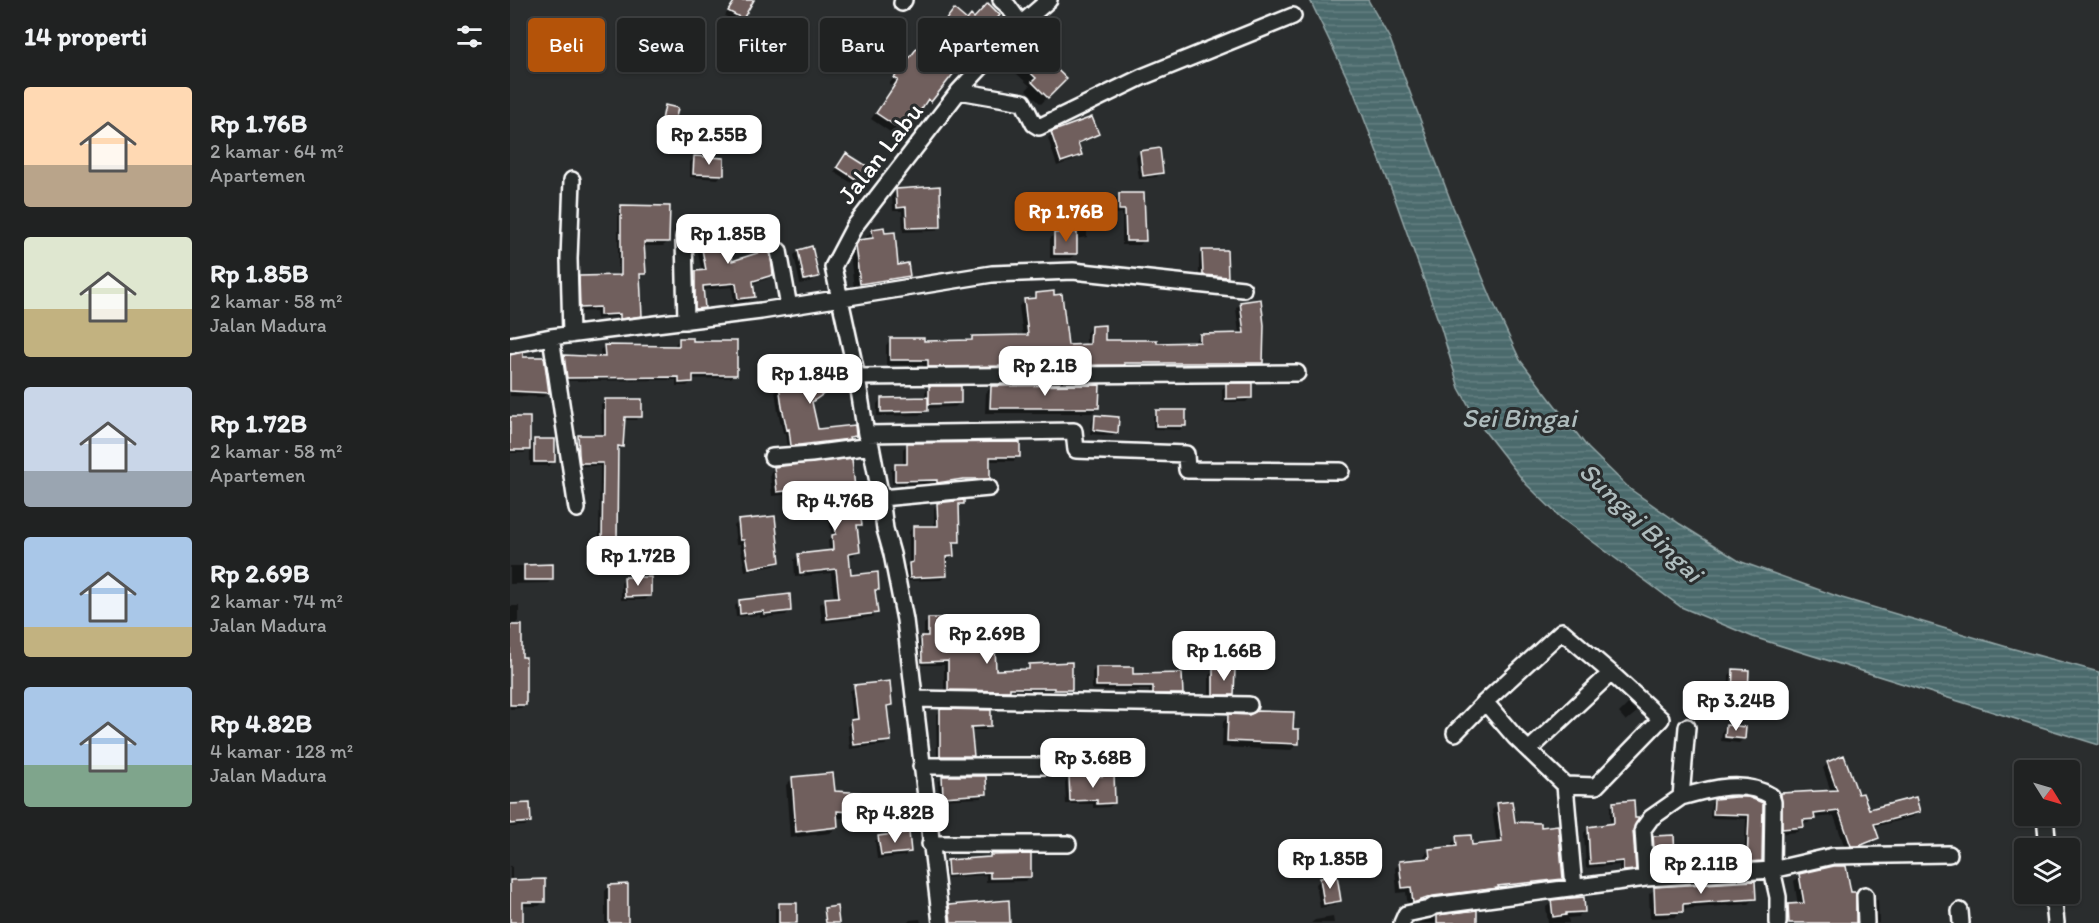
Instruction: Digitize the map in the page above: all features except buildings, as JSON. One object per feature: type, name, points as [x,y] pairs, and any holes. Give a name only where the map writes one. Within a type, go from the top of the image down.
[{"type":"street","name":"Jalan Labu","points":[[1028,18],[1049,0]]},
{"type":"street","points":[[1008,2],[1017,18]]},
{"type":"street","points":[[959,91],[1023,102],[1034,124],[1039,126],[1142,77],[1293,16]]},
{"type":"street","name":"Jalan Labu","points":[[941,923],[905,623],[885,529],[882,498],[833,267],[854,227],[959,91],[977,72]]},
{"type":"street","points":[[571,335],[569,259],[572,180]]},
{"type":"street","points":[[684,237],[687,321]]},
{"type":"street","points":[[779,251],[789,307]]},
{"type":"street","points":[[510,345],[551,337],[840,300],[972,276],[1073,271],[1243,290]]},
{"type":"street","points":[[551,337],[577,509]]},
{"type":"street","points":[[857,378],[1297,373]]},
{"type":"street","points":[[772,457],[811,454],[869,440],[1074,431],[1076,450],[1186,454],[1186,470],[1341,471]]},
{"type":"street","points":[[882,498],[989,488]]},
{"type":"street","points":[[1455,733],[1485,702],[1562,632],[1661,719],[1596,786],[1565,786]]},
{"type":"street","points":[[1529,750],[1611,673]]},
{"type":"street","points":[[915,699],[1249,705]]},
{"type":"street","points":[[1485,702],[1565,786],[1574,888]]},
{"type":"street","points":[[1682,797],[1688,727]]},
{"type":"street","points":[[921,766],[1103,766]]},
{"type":"street","points":[[1646,878],[1643,829],[1651,818],[1682,797],[1722,786],[1763,791],[1771,796],[1773,802],[1772,870],[1778,897],[1778,923]]},
{"type":"street","points":[[930,844],[1068,844]]},
{"type":"street","points":[[1402,923],[1406,914],[1434,906],[1646,878],[1772,870],[1833,856],[1949,854]]},
{"type":"street","points":[[1865,895],[1866,923]]},
{"type":"street","points":[[2054,904],[2056,923]]},
{"type":"water","name":"Sei Bingai","points":[[1310,0],[1368,0],[1390,39],[1453,207],[1520,360],[1588,448],[1630,489],[1739,561],[1842,598],[2099,672],[2099,745],[1753,637],[1681,607],[1561,518],[1526,484],[1479,424],[1459,388],[1441,328],[1395,199],[1353,90]]},
{"type":"water label","name":"Sungai Bingai","points":[[1641,522]]}]
